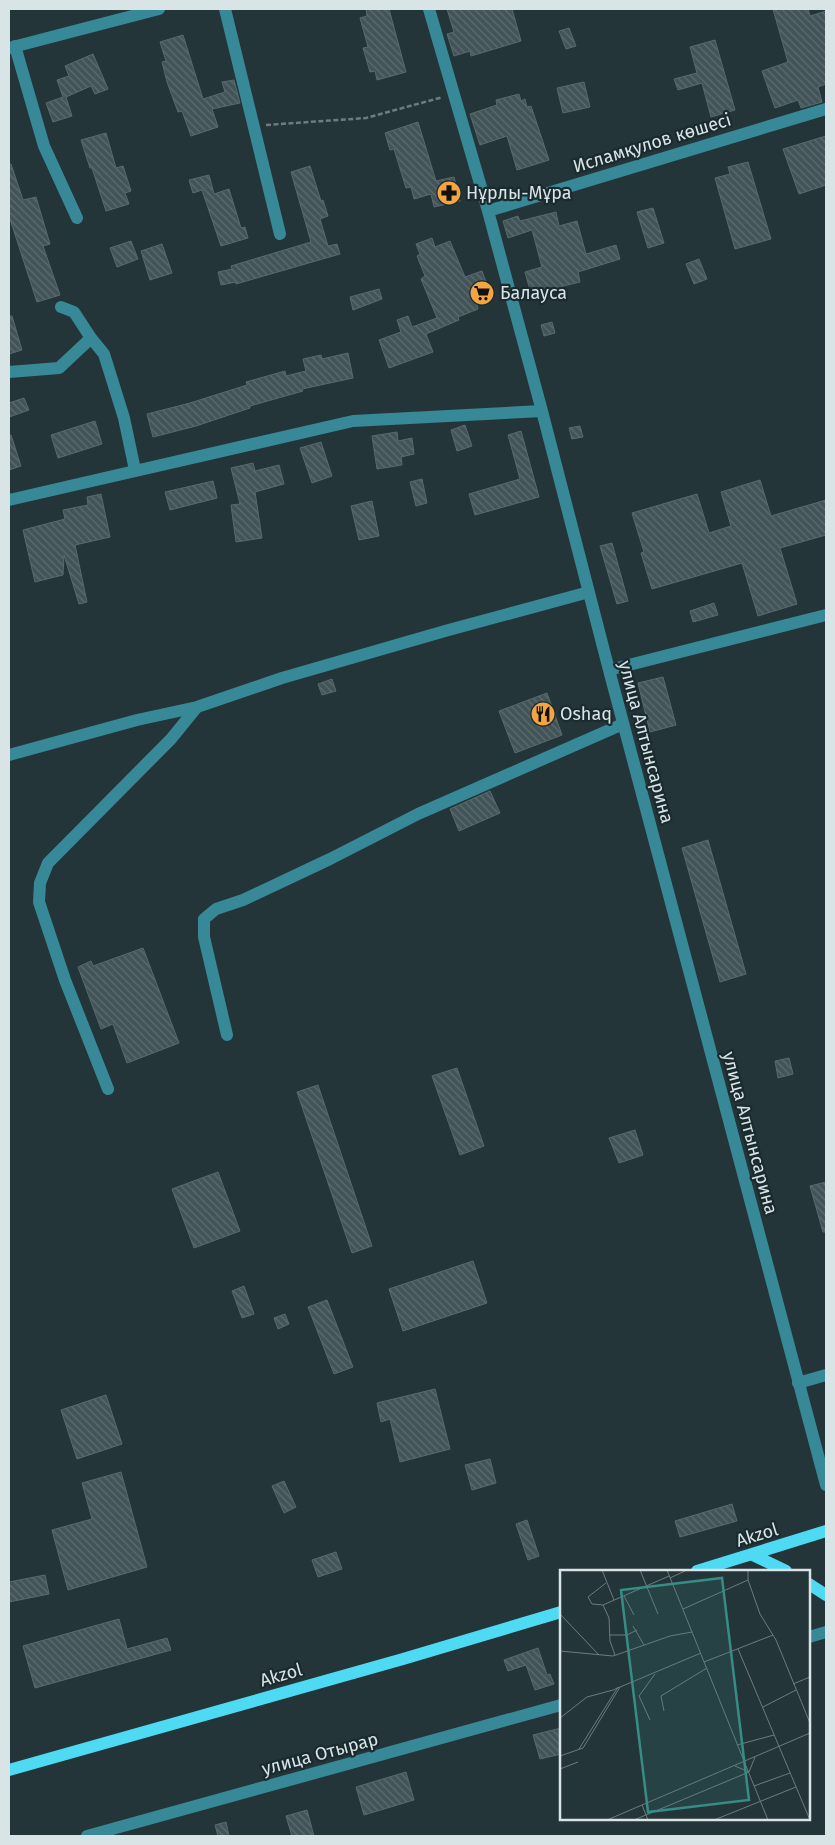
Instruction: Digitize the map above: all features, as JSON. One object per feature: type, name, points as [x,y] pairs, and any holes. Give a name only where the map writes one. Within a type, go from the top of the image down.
[{"type":"main road","name":"Akzol","points":[[700,1570],[826,1531]]},
{"type":"main road","points":[[753,1554],[784,1570]]},
{"type":"main road","points":[[810,1585],[826,1595]]},
{"type":"main road","name":"Akzol","points":[[9,1770],[403,1659],[560,1612]]},
{"type":"street","points":[[77,218],[44,146],[12,47],[159,9]]},
{"type":"street","points":[[225,9],[280,234]]},
{"type":"street","name":"улица Алтынсарина","points":[[429,9],[488,211],[542,411],[623,724],[826,1485]]},
{"type":"street","name":"Исламқулов көшесі","points":[[488,211],[826,109]]},
{"type":"street","points":[[60,307],[74,312],[104,354],[124,418],[135,470]]},
{"type":"street","points":[[9,372],[58,368],[91,338]]},
{"type":"street","points":[[9,500],[353,421],[542,411]]},
{"type":"street","points":[[9,755],[137,720],[197,707],[276,680],[445,630],[589,592]]},
{"type":"street","points":[[609,670],[826,615]]},
{"type":"street","points":[[108,1089],[65,980],[40,902],[40,883],[48,863],[171,739],[197,707]]},
{"type":"street","points":[[227,1035],[204,936],[204,919],[216,909],[243,900],[418,814],[623,724]]},
{"type":"street","points":[[798,1383],[826,1375]]},
{"type":"street","points":[[810,1637],[826,1632]]},
{"type":"street","name":"улица Отырар","points":[[87,1836],[560,1706]]},
{"type":"path","points":[[253,127],[366,118],[454,94]]},
{"type":"building","points":[[366,9],[389,9],[406,72],[377,80],[375,71],[370,72],[363,48],[368,47],[360,18],[367,16]]},
{"type":"building","points":[[447,9],[512,9],[521,41],[471,56],[470,51],[454,56],[447,34],[454,32]]},
{"type":"building","points":[[773,9],[808,9],[810,16],[826,11],[826,84],[818,87],[822,102],[801,108],[798,100],[775,108],[762,71],[788,62]]},
{"type":"building","points":[[569,28],[576,46],[566,49],[559,31]]},
{"type":"building","points":[[183,35],[203,99],[225,92],[222,82],[234,80],[240,103],[212,109],[218,127],[191,136],[182,111],[178,112],[167,82],[162,62],[166,61],[160,42]]},
{"type":"building","points":[[715,40],[735,110],[711,117],[702,83],[678,90],[674,79],[697,73],[690,47]]},
{"type":"building","points":[[93,54],[108,89],[95,94],[91,86],[66,97],[72,116],[53,122],[46,103],[63,97],[57,80],[69,76],[65,66]]},
{"type":"building","points":[[584,82],[590,107],[563,113],[557,88]]},
{"type":"building","points":[[519,94],[521,101],[525,99],[527,107],[531,106],[549,160],[517,170],[507,136],[480,145],[470,114],[497,105],[496,100]]},
{"type":"building","points":[[418,122],[436,181],[454,177],[460,201],[434,207],[431,194],[414,199],[411,187],[406,188],[394,149],[390,150],[385,133]]},
{"type":"building","points":[[106,133],[116,168],[123,166],[131,191],[125,193],[129,204],[106,211],[81,140]]},
{"type":"building","points":[[826,136],[826,185],[799,194],[783,149]]},
{"type":"building","points":[[748,162],[771,239],[735,249],[715,178],[730,174],[728,167]]},
{"type":"building","points":[[11,164],[23,200],[36,197],[50,244],[43,246],[60,295],[37,302],[9,216],[9,165]]},
{"type":"building","points":[[310,166],[321,201],[323,200],[328,216],[320,219],[328,246],[337,244],[340,254],[236,284],[236,282],[221,285],[218,272],[232,269],[231,266],[311,242],[291,172]]},
{"type":"building","points":[[209,175],[214,194],[229,189],[241,228],[245,227],[248,238],[221,246],[202,190],[193,193],[189,180]]},
{"type":"building","points":[[653,208],[664,243],[648,248],[637,212]]},
{"type":"building","points":[[556,212],[559,226],[577,221],[586,254],[616,245],[620,259],[578,272],[580,282],[531,294],[525,272],[542,267],[532,230],[508,238],[503,221],[518,216],[520,221]]},
{"type":"building","points":[[432,238],[435,247],[450,241],[465,277],[482,271],[492,299],[477,305],[478,309],[458,317],[459,320],[426,334],[433,352],[389,368],[379,340],[401,332],[397,320],[408,316],[412,327],[437,318],[421,279],[425,276],[417,256],[420,254],[416,244]]},
{"type":"building","points":[[131,241],[138,259],[117,267],[110,248]]},
{"type":"building","points":[[162,244],[172,273],[150,280],[141,251]]},
{"type":"building","points":[[699,259],[707,279],[694,284],[686,264]]},
{"type":"building","points":[[379,289],[382,299],[353,310],[350,297]]},
{"type":"building","points":[[9,316],[12,316],[22,350],[9,354]]},
{"type":"building","points":[[552,322],[555,333],[544,336],[541,325]]},
{"type":"building","points":[[348,353],[353,378],[302,389],[303,391],[250,406],[250,408],[196,426],[153,437],[147,414],[190,403],[247,385],[246,382],[285,371],[286,376],[306,371],[303,359],[321,355],[322,359]]},
{"type":"building","points":[[24,398],[29,410],[9,417],[9,403]]},
{"type":"building","points":[[95,421],[102,444],[58,458],[51,435]]},
{"type":"building","points":[[465,425],[472,446],[457,451],[451,430]]},
{"type":"building","points":[[580,426],[583,437],[572,439],[569,428]]},
{"type":"building","points":[[521,431],[539,497],[475,515],[469,494],[520,479],[508,435]]},
{"type":"building","points":[[397,432],[398,441],[412,438],[414,454],[401,457],[402,465],[377,469],[372,436]]},
{"type":"building","points":[[11,435],[21,466],[9,470],[9,436]]},
{"type":"building","points":[[321,442],[332,476],[312,483],[300,448]]},
{"type":"building","points":[[253,463],[255,471],[279,465],[284,484],[255,492],[262,538],[236,542],[231,505],[240,504],[231,468]]},
{"type":"building","points":[[422,479],[427,503],[416,506],[410,482]]},
{"type":"building","points":[[760,480],[771,516],[826,500],[826,535],[780,548],[797,604],[758,616],[742,563],[652,589],[641,553],[644,552],[632,513],[697,494],[709,533],[731,526],[721,492]]},
{"type":"building","points":[[213,481],[217,498],[170,510],[165,492]]},
{"type":"building","points":[[101,494],[110,537],[75,545],[87,602],[79,604],[64,555],[63,575],[35,582],[23,530],[65,519],[63,510],[88,505],[87,497]]},
{"type":"building","points":[[372,501],[379,536],[359,540],[351,506]]},
{"type":"building","points":[[612,543],[628,601],[617,604],[600,546]]},
{"type":"building","points":[[714,603],[718,615],[693,622],[690,611]]},
{"type":"building","points":[[663,677],[676,725],[650,732],[638,683]]},
{"type":"building","points":[[332,679],[336,691],[322,695],[318,684]]},
{"type":"building","points":[[547,693],[562,735],[515,753],[499,711]]},
{"type":"building","points":[[490,791],[500,813],[459,831],[450,809]]},
{"type":"building","points":[[708,840],[746,974],[720,982],[682,848]]},
{"type":"building","points":[[143,948],[179,1043],[127,1063],[113,1024],[101,1029],[78,967],[91,961],[93,966]]},
{"type":"building","points":[[789,1058],[793,1074],[778,1078],[775,1061]]},
{"type":"building","points":[[457,1068],[484,1146],[460,1155],[432,1076]]},
{"type":"building","points":[[318,1085],[372,1246],[352,1253],[297,1092]]},
{"type":"building","points":[[635,1130],[643,1155],[619,1163],[609,1138]]},
{"type":"building","points":[[218,1172],[240,1231],[194,1248],[172,1189]]},
{"type":"building","points":[[826,1182],[826,1232],[823,1232],[810,1186]]},
{"type":"building","points":[[473,1261],[487,1303],[403,1331],[389,1289]]},
{"type":"building","points":[[244,1286],[254,1314],[242,1318],[232,1291]]},
{"type":"building","points":[[327,1300],[353,1367],[334,1374],[308,1307]]},
{"type":"building","points":[[285,1314],[289,1324],[278,1329],[274,1318]]},
{"type":"building","points":[[435,1389],[450,1449],[400,1462],[390,1419],[381,1422],[377,1403]]},
{"type":"building","points":[[106,1395],[122,1444],[77,1459],[61,1410]]},
{"type":"building","points":[[490,1459],[496,1483],[472,1490],[465,1465]]},
{"type":"building","points":[[121,1472],[147,1567],[68,1590],[52,1530],[92,1519],[82,1483]]},
{"type":"building","points":[[284,1481],[296,1507],[284,1513],[272,1486]]},
{"type":"building","points":[[732,1504],[737,1521],[680,1537],[675,1521]]},
{"type":"building","points":[[527,1520],[539,1556],[528,1560],[516,1524]]},
{"type":"building","points":[[336,1552],[342,1569],[318,1577],[312,1560]]},
{"type":"building","points":[[45,1575],[49,1594],[9,1602],[9,1582]]},
{"type":"building","points":[[119,1619],[127,1649],[167,1638],[171,1650],[35,1688],[23,1646]]},
{"type":"building","points":[[538,1648],[547,1675],[550,1674],[554,1684],[535,1690],[526,1665],[508,1671],[504,1660]]},
{"type":"building","points":[[560,1728],[560,1754],[540,1759],[533,1735]]},
{"type":"building","points":[[406,1772],[414,1800],[364,1815],[356,1787]]},
{"type":"building","points":[[307,1810],[314,1836],[292,1836],[286,1816]]},
{"type":"building","points":[[226,1822],[229,1836],[218,1836],[215,1825]]},
{"type":"place","name":"Нұрлы-Мұра","points":[[449,193]]},
{"type":"place","name":"Балауса","points":[[482,293]]},
{"type":"place","name":"Oshaq","points":[[543,714]]}]
